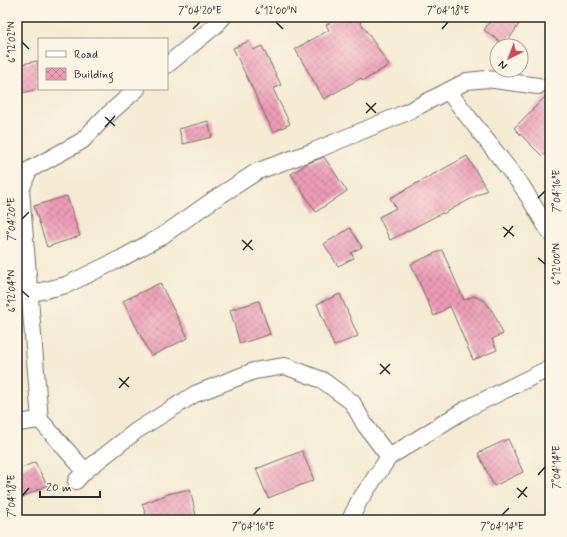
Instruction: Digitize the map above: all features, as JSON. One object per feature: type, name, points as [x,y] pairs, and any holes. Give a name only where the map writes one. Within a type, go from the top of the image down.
[{"type":"street","points":[[168,64],[216,25],[223,17]]},
{"type":"street","points":[[29,294],[66,285],[162,236],[213,200],[258,171],[405,113],[467,81],[487,79],[538,86]]},
{"type":"street","points":[[136,90],[104,118],[82,141],[29,170],[21,190],[40,420],[81,476],[136,431],[195,394],[254,371],[286,366],[322,380],[352,402],[365,425],[389,457]]},
{"type":"street","points":[[448,91],[522,186],[550,233]]},
{"type":"street","points":[[350,520],[360,500],[389,457],[466,409],[550,368]]},
{"type":"street","points":[[17,423],[40,420]]},
{"type":"building","points":[[339,17],[357,17],[389,65],[363,81],[361,78],[324,99],[295,49],[329,30],[326,25]]},
{"type":"building","points":[[493,17],[524,17],[510,38],[495,38],[484,30]]},
{"type":"building","points":[[249,41],[253,50],[262,46],[281,85],[273,89],[290,124],[273,132],[233,48]]},
{"type":"building","points":[[37,61],[38,89],[17,94],[17,65]]},
{"type":"building","points":[[550,92],[550,148],[542,156],[514,128]]},
{"type":"building","points":[[208,121],[212,137],[183,144],[179,129]]},
{"type":"building","points":[[467,156],[487,190],[390,240],[379,217],[396,208],[390,198]]},
{"type":"building","points":[[324,157],[347,191],[316,212],[291,174],[306,164]]},
{"type":"building","points":[[67,196],[80,236],[47,247],[34,206]]},
{"type":"building","points":[[350,228],[362,247],[351,253],[354,258],[338,266],[324,244]]},
{"type":"building","points":[[442,250],[464,300],[474,296],[485,301],[494,314],[503,334],[492,339],[497,350],[473,360],[450,306],[434,316],[411,264]]},
{"type":"building","points":[[160,283],[188,338],[151,356],[123,301]]},
{"type":"building","points":[[340,294],[358,336],[334,346],[317,304]]},
{"type":"building","points":[[259,301],[270,334],[240,344],[230,310]]},
{"type":"building","points":[[508,439],[523,472],[494,486],[478,453]]},
{"type":"building","points":[[302,451],[314,480],[268,498],[256,469]]},
{"type":"building","points":[[35,462],[47,485],[17,500],[17,470]]},
{"type":"building","points":[[190,489],[197,520],[148,520],[142,504],[168,494]]}]
